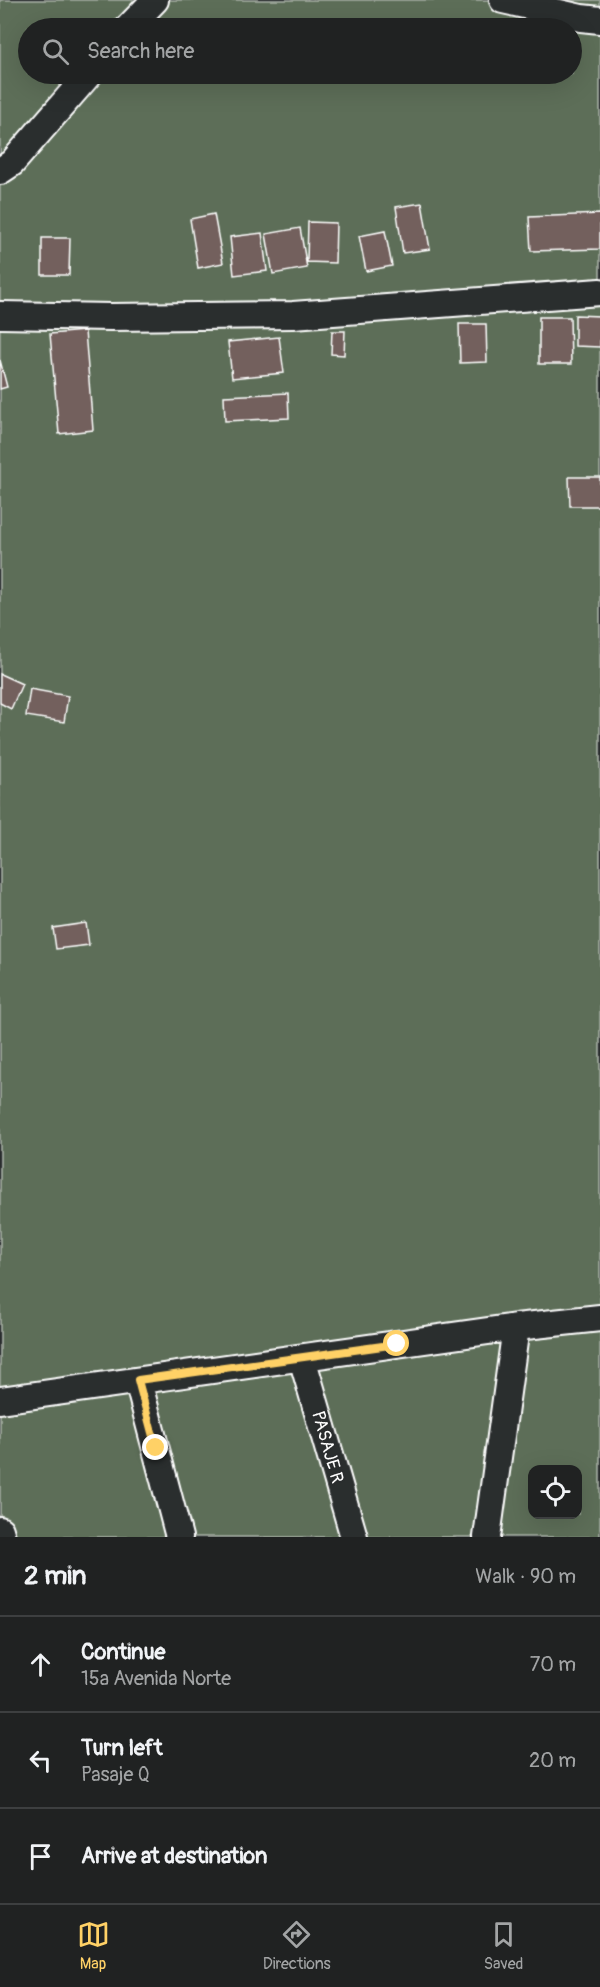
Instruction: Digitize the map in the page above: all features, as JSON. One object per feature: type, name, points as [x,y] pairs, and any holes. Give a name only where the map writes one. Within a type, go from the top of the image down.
[{"type":"street","points":[[138,18],[155,0]]},
{"type":"street","points":[[503,0],[586,13]]},
{"type":"street","points":[[0,171],[12,163],[80,84]]},
{"type":"street","points":[[0,315],[111,317],[293,315],[600,292]]},
{"type":"street","points":[[0,1400],[516,1327],[600,1318]]},
{"type":"street","points":[[487,1537],[516,1327]]},
{"type":"street","name":"PASAJE R","points":[[302,1358],[354,1537]]},
{"type":"street","points":[[138,1380],[179,1537]]},
{"type":"street","points":[[0,1530],[2,1537]]},
{"type":"green space","points":[[0,0],[600,0],[600,1537],[0,1537]]},
{"type":"building","points":[[422,203],[430,249],[403,253],[396,207]]},
{"type":"building","points":[[214,214],[223,263],[198,268],[190,219]]},
{"type":"building","points":[[600,214],[600,249],[531,251],[529,217]]},
{"type":"building","points":[[308,222],[336,223],[335,263],[307,262]]},
{"type":"building","points":[[300,228],[307,268],[273,274],[266,234]]},
{"type":"building","points":[[385,231],[392,266],[366,271],[359,236]]},
{"type":"building","points":[[262,233],[267,271],[234,275],[230,237]]},
{"type":"building","points":[[42,238],[70,238],[69,275],[42,275]]},
{"type":"building","points":[[575,315],[600,316],[600,347],[575,346]]},
{"type":"building","points":[[539,317],[570,317],[571,364],[539,364]]},
{"type":"building","points":[[459,324],[486,324],[487,362],[460,363]]},
{"type":"building","points":[[85,331],[93,430],[59,434],[50,334]]},
{"type":"building","points":[[332,331],[345,331],[344,355],[331,354]]},
{"type":"building","points":[[279,337],[284,373],[232,378],[228,342]]},
{"type":"building","points":[[0,360],[7,387],[0,389]]},
{"type":"building","points":[[288,393],[289,418],[225,421],[224,396]]},
{"type":"building","points":[[569,477],[600,477],[600,506],[570,506]]},
{"type":"building","points":[[0,674],[22,684],[11,709],[0,703]]},
{"type":"building","points":[[30,689],[68,696],[64,722],[26,716]]},
{"type":"building","points":[[86,923],[89,945],[56,949],[53,928]]},
{"type":"route","points":[[156,1448],[138,1380],[397,1344]]}]
